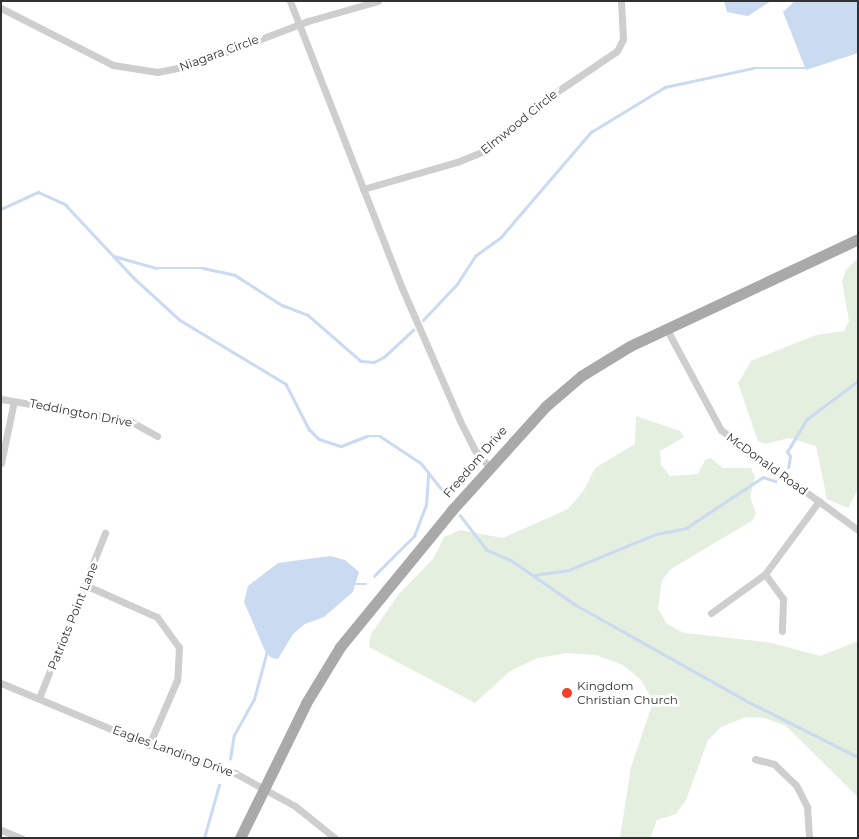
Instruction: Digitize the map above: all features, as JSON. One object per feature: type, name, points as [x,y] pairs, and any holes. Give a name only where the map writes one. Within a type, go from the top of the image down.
[{"type":"main road","name":"Freedom Drive","points":[[240,838],[306,703],[344,642],[489,467],[546,406],[581,376],[666,328],[858,239]]},
{"type":"street","points":[[290,1],[363,189],[460,421],[474,449],[489,467]]},
{"type":"street","name":"Niagara Circle","points":[[1,8],[95,57],[141,72],[192,65],[299,24],[378,1]]},
{"type":"street","name":"Elmwood Circle","points":[[363,189],[457,162],[487,150],[552,94],[617,51],[623,39],[621,1]]},
{"type":"street","name":"McDonald Road","points":[[666,328],[721,430],[858,530]]},
{"type":"street","name":"Teddington Drive","points":[[1,399],[130,421],[157,436]]},
{"type":"street","points":[[1,462],[14,401]]},
{"type":"street","points":[[711,613],[765,574],[819,501]]},
{"type":"street","name":"Patriots Point Lane","points":[[39,698],[105,533]]},
{"type":"street","points":[[765,574],[783,599],[782,631]]},
{"type":"street","points":[[85,585],[158,617],[179,647],[177,680],[149,745]]},
{"type":"street","name":"Eagles Landing Drive","points":[[1,683],[149,745],[216,766],[295,806],[336,838]]},
{"type":"street","points":[[755,759],[774,764],[796,786],[807,807],[809,838]]},
{"type":"street","points":[[1,830],[21,838]]},
{"type":"green space","points":[[858,258],[858,489],[848,508],[827,499],[816,446],[789,438],[765,444],[758,441],[738,383],[751,361],[816,335],[844,331],[849,321],[842,281],[846,270]]},
{"type":"green space","points":[[636,416],[680,431],[684,437],[660,451],[661,465],[670,476],[698,474],[705,460],[711,458],[723,468],[751,468],[755,477],[750,497],[756,513],[753,520],[671,569],[662,580],[658,609],[667,624],[684,633],[767,642],[820,656],[858,641],[858,797],[786,726],[765,718],[746,717],[721,727],[708,740],[686,800],[676,814],[657,820],[650,838],[620,838],[631,767],[651,708],[650,695],[640,679],[623,665],[596,655],[567,653],[538,658],[510,671],[475,703],[369,647],[371,634],[399,594],[433,559],[444,537],[460,530],[503,538],[568,509],[584,490],[595,468],[635,444]]},
{"type":"water","points":[[724,1],[771,1],[748,16],[727,12]]},
{"type":"water","points":[[795,1],[858,1],[858,53],[806,70],[783,12]]},
{"type":"water","points":[[330,556],[345,560],[359,572],[353,592],[324,617],[305,624],[293,634],[278,659],[272,658],[266,653],[244,602],[248,586],[278,563]]},
{"type":"waterway","points":[[423,320],[457,284],[475,256],[500,238],[591,132],[665,87],[753,68],[807,68]]},
{"type":"waterway","points":[[1,209],[38,192],[65,204],[134,278],[180,320],[286,384],[309,429],[319,439],[341,446],[367,436],[380,436],[421,463],[447,496]]},
{"type":"waterway","points":[[114,256],[156,268],[203,268],[235,275],[282,305],[308,315],[361,361],[374,362],[384,357],[413,330]]},
{"type":"waterway","points":[[788,469],[790,456],[787,452],[807,419],[858,381]]},
{"type":"waterway","points":[[374,576],[414,536],[426,505],[428,473]]},
{"type":"waterway","points":[[534,575],[569,570],[656,534],[686,528],[763,477],[775,481]]},
{"type":"waterway","points":[[460,515],[487,550],[511,560],[576,605],[745,700],[858,757]]},
{"type":"waterway","points":[[355,584],[366,584]]},
{"type":"waterway","points":[[230,759],[234,735],[254,699],[267,651]]},
{"type":"waterway","points":[[204,838],[219,785]]},
{"type":"place","name":"Kingdom Christian Church","points":[[567,693]]}]
